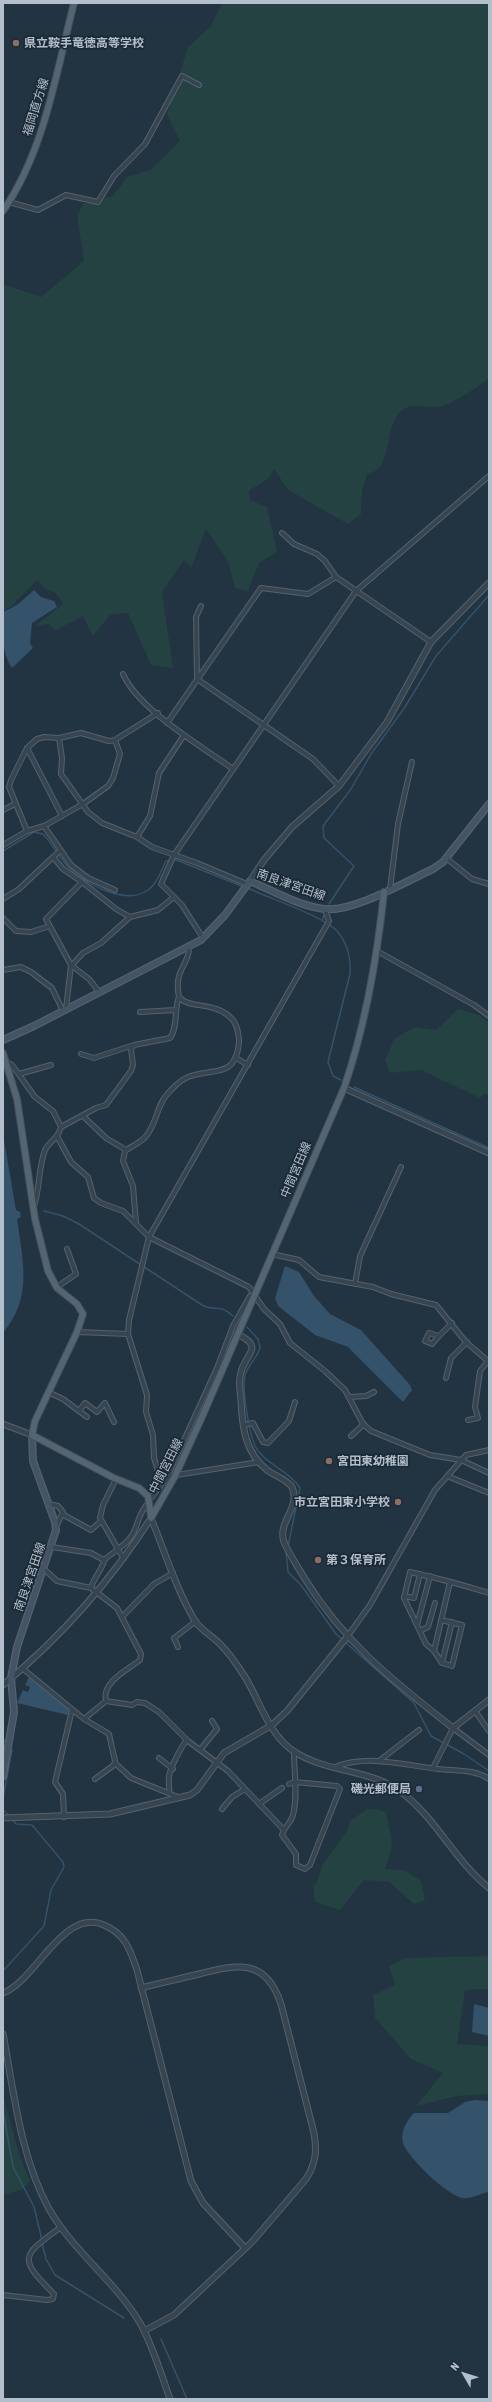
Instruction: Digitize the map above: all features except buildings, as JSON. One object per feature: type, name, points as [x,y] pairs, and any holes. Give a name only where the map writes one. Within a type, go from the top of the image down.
[{"type":"main road","name":"福岡直方線","points":[[3,211],[9,202],[39,137],[50,102],[74,3]]},
{"type":"main road","name":"南良津宮田線","points":[[3,1040],[99,992],[164,957],[189,947],[203,938],[225,915],[249,882],[306,905],[325,910],[345,907],[433,869],[446,858],[489,804]]},
{"type":"main road","name":"中間宮田線","points":[[151,1518],[238,1334],[252,1295],[272,1254],[344,1088],[363,1024],[378,952],[387,890]]},
{"type":"main road","points":[[3,1053],[17,1098],[34,1209],[48,1270],[57,1287],[82,1311],[77,1332],[48,1392],[32,1435]]},
{"type":"main road","name":"南良津宮田線","points":[[3,1776],[14,1712],[11,1678],[17,1647],[52,1547],[56,1526],[33,1461],[32,1435]]},
{"type":"main road","name":"中間宮田線","points":[[32,1435],[116,1478],[139,1488],[150,1499],[151,1518]]},
{"type":"street","points":[[9,202],[28,209],[38,210],[66,194],[98,202],[114,176],[145,144],[182,76],[199,85]]},
{"type":"street","points":[[203,938],[182,905],[161,884],[174,855],[356,591],[489,476]]},
{"type":"street","points":[[282,533],[294,544],[317,554],[325,560],[336,577],[432,642]]},
{"type":"street","points":[[167,723],[260,588],[308,594],[336,577]]},
{"type":"street","points":[[59,738],[62,758],[61,774],[84,804],[88,812],[102,823],[137,837],[152,847],[249,882],[264,860],[292,827],[339,786],[387,722],[432,642],[489,583]]},
{"type":"street","points":[[197,679],[196,617],[201,606]]},
{"type":"street","points":[[123,674],[135,694],[158,713],[167,723],[233,768]]},
{"type":"street","points":[[197,679],[313,759],[339,786]]},
{"type":"street","points":[[27,831],[10,795],[10,780],[30,743],[44,737],[59,738],[81,733],[109,741],[115,740],[158,713]]},
{"type":"street","points":[[137,837],[152,810],[159,774],[184,735]]},
{"type":"street","points":[[3,845],[27,831],[44,826],[84,804],[108,786],[113,778],[120,754],[115,740]]},
{"type":"street","points":[[27,748],[62,816]]},
{"type":"street","points":[[387,890],[398,824],[412,762]]},
{"type":"street","points":[[3,810],[15,804]]},
{"type":"street","points":[[44,826],[66,860],[84,875],[115,890]]},
{"type":"street","points":[[3,899],[19,889],[60,851]]},
{"type":"street","points":[[54,856],[63,869],[116,909],[130,917]]},
{"type":"street","points":[[446,858],[472,879],[489,884]]},
{"type":"street","points":[[82,882],[47,917],[50,926],[72,965],[90,980],[99,992]]},
{"type":"street","points":[[64,1010],[72,965],[83,953],[101,943],[130,917],[158,910],[174,897]]},
{"type":"street","points":[[162,1484],[154,1458],[153,1435],[146,1412],[147,1395],[128,1334],[131,1305],[149,1237],[329,922],[325,910]]},
{"type":"street","points":[[3,918],[16,931],[31,932],[50,926]]},
{"type":"street","points":[[82,1054],[94,1058],[134,1045],[170,1038],[174,1032],[175,1010],[179,997],[177,978],[188,956],[189,947]]},
{"type":"street","points":[[378,952],[474,1005],[489,1016]]},
{"type":"street","points":[[3,970],[21,967],[31,972],[52,988],[64,1010]]},
{"type":"street","points":[[136,1223],[133,1186],[123,1162],[126,1150],[147,1136],[161,1103],[177,1084],[188,1077],[221,1072],[236,1058],[239,1037],[238,1028],[233,1021],[226,1014],[212,1007],[185,1003],[179,997]]},
{"type":"street","points":[[140,1012],[175,1010]]},
{"type":"street","points":[[61,1127],[106,1105],[113,1099],[133,1065],[131,1049],[134,1045]]},
{"type":"street","points":[[236,1058],[248,1065]]},
{"type":"street","points":[[7,1062],[12,1065],[35,1097],[53,1111],[61,1127],[58,1138],[46,1148],[38,1180],[37,1198],[34,1209]]},
{"type":"street","points":[[19,1074],[51,1065]]},
{"type":"street","points":[[344,1088],[489,1153]]},
{"type":"street","points":[[82,1116],[106,1138],[126,1150]]},
{"type":"street","points":[[58,1138],[71,1162],[88,1176],[94,1198],[100,1203],[123,1211],[149,1237],[249,1287],[252,1295],[280,1324],[290,1343],[326,1371],[350,1397],[364,1424],[376,1435],[408,1445],[430,1455],[461,1460],[489,1473]]},
{"type":"street","points":[[355,1284],[360,1256],[401,1167]]},
{"type":"street","points":[[57,1287],[76,1274],[67,1249]]},
{"type":"street","points":[[272,1254],[299,1260],[319,1277],[355,1284],[436,1305],[467,1342],[488,1362],[480,1371],[475,1407],[478,1418],[468,1420]]},
{"type":"street","points":[[91,1588],[96,1573],[104,1560],[118,1549],[134,1541],[142,1510],[162,1484],[172,1474],[231,1332],[252,1295]]},
{"type":"street","points":[[439,1336],[452,1323]]},
{"type":"street","points":[[77,1332],[128,1334]]},
{"type":"street","points":[[231,1332],[248,1339],[252,1344],[252,1352],[240,1374],[243,1425],[246,1440],[259,1462],[287,1482],[294,1491],[293,1507],[283,1530],[285,1543],[310,1588],[345,1639],[453,1728],[489,1755]]},
{"type":"street","points":[[446,1378],[451,1358],[467,1342]]},
{"type":"street","points":[[48,1392],[63,1399],[87,1417]]},
{"type":"street","points":[[350,1397],[366,1396],[374,1392]]},
{"type":"street","points":[[243,1425],[254,1424],[263,1442],[268,1443],[289,1421],[295,1402]]},
{"type":"street","points":[[79,1411],[85,1403],[97,1412],[106,1403],[114,1422]]},
{"type":"street","points":[[3,1424],[32,1435]]},
{"type":"street","points":[[351,1436],[364,1424]]},
{"type":"street","points":[[3,1818],[64,1817],[120,1813],[180,1798],[190,1795],[197,1790],[216,1761],[228,1750],[272,1725],[295,1702],[370,1605],[430,1497],[461,1460],[470,1452],[489,1450]]},
{"type":"street","points":[[172,1474],[259,1462]]},
{"type":"street","points":[[447,1476],[489,1493]]},
{"type":"street","points":[[116,1478],[102,1508],[101,1521],[124,1558]]},
{"type":"street","points":[[49,1504],[58,1506],[62,1514],[91,1530],[101,1521]]},
{"type":"street","points":[[56,1526],[62,1514]]},
{"type":"street","points":[[3,1686],[57,1636],[97,1594],[151,1518]]},
{"type":"street","points":[[151,1518],[173,1573],[196,1621],[220,1644],[242,1673],[281,1740],[294,1752],[307,1759],[391,1785],[417,1805],[476,1876],[489,1888]]},
{"type":"street","points":[[52,1547],[91,1553],[104,1560]]},
{"type":"street","points":[[44,1569],[57,1581],[91,1588],[117,1608],[141,1654],[140,1660],[127,1667],[107,1690],[106,1701],[84,1719]]},
{"type":"street","points":[[441,1620],[462,1625],[452,1666],[442,1663],[434,1651],[428,1647],[406,1605],[404,1596],[410,1572],[430,1576],[489,1593]]},
{"type":"street","points":[[122,1617],[154,1584],[173,1573]]},
{"type":"street","points":[[404,1596],[414,1598],[420,1574]]},
{"type":"street","points":[[417,1626],[430,1576]]},
{"type":"street","points":[[434,1651],[450,1582]]},
{"type":"street","points":[[420,1631],[428,1627],[435,1603]]},
{"type":"street","points":[[178,1647],[174,1638],[196,1621]]},
{"type":"street","points":[[442,1663],[452,1622]]},
{"type":"street","points":[[22,1668],[72,1710],[109,1734],[115,1763],[131,1778],[180,1798]]},
{"type":"street","points":[[433,1768],[453,1728],[489,1700]]},
{"type":"street","points":[[106,1701],[132,1705],[137,1702],[145,1703],[160,1712],[187,1740],[216,1761],[284,1830]]},
{"type":"street","points":[[64,1817],[63,1794],[55,1782],[72,1710]]},
{"type":"street","points":[[475,1711],[489,1731]]},
{"type":"street","points":[[484,1723],[489,1719]]},
{"type":"street","points":[[200,1750],[217,1730],[212,1721]]},
{"type":"street","points":[[379,1762],[419,1730]]},
{"type":"street","points":[[169,1793],[169,1776],[180,1748],[187,1740]]},
{"type":"street","points":[[289,1784],[295,1782],[337,1786],[340,1791],[307,1869],[296,1865],[296,1854],[282,1837],[284,1830],[293,1818],[295,1782],[294,1752]]},
{"type":"street","points":[[159,1758],[173,1769]]},
{"type":"street","points":[[334,1768],[347,1763],[379,1762],[471,1771],[489,1779]]},
{"type":"street","points":[[94,1779],[115,1763]]},
{"type":"street","points":[[259,1804],[282,1788]]},
{"type":"street","points":[[222,1808],[232,1797],[245,1789]]},
{"type":"street","points":[[3,1993],[16,1986],[64,1933],[77,1926],[93,1923],[101,1924],[118,1932],[129,1946],[191,2181],[203,2203],[245,2248]]},
{"type":"street","points":[[141,1988],[216,1969],[240,1966],[256,1970],[266,1976],[277,1991],[314,2133],[316,2153],[311,2170],[306,2179],[245,2248],[174,2315],[144,2331]]},
{"type":"street","points":[[3,2034],[23,2138],[31,2167],[41,2194],[61,2227],[123,2299],[144,2331],[170,2399]]},
{"type":"street","points":[[3,2295],[47,2300],[53,2299],[54,2294],[29,2268],[29,2261],[36,2245],[61,2227]]},
{"type":"green space","points":[[222,3],[489,3],[489,378],[466,394],[442,406],[415,406],[404,409],[400,412],[392,425],[385,457],[382,463],[377,470],[367,474],[362,491],[361,514],[348,524],[288,490],[274,469],[269,478],[249,491],[250,500],[267,507],[277,551],[259,563],[248,591],[235,588],[228,561],[206,529],[191,568],[184,560],[162,592],[173,668],[151,665],[128,613],[110,615],[93,636],[83,616],[56,630],[48,624],[35,626],[63,604],[56,593],[45,589],[37,580],[11,607],[3,611],[3,284],[41,297],[84,261],[77,215],[84,203],[113,196],[127,177],[150,170],[180,141],[167,115],[188,47],[211,26]]},
{"type":"green space","points":[[458,1009],[479,1015],[489,1023],[489,1096],[484,1094],[480,1098],[421,1070],[390,1073],[385,1060],[394,1039],[415,1027],[436,1030]]},
{"type":"green space","points":[[367,1809],[381,1810],[386,1813],[392,1841],[385,1869],[404,1870],[421,1881],[425,1900],[414,1904],[389,1882],[364,1880],[340,1910],[315,1902],[313,1885],[317,1883],[322,1865],[347,1831],[350,1821]]},
{"type":"green space","points":[[489,1956],[489,1989],[465,1990],[457,2044],[487,2046],[489,2049],[489,2094],[457,2096],[416,2106],[443,2073],[411,2059],[375,2018],[373,1995],[395,1985],[389,1966],[406,1958]]},
{"type":"green space","points":[[3,2095],[20,2157],[30,2181],[23,2189],[3,2195]]},
{"type":"water","points":[[34,590],[41,597],[54,601],[57,607],[32,623],[30,643],[33,648],[12,668],[8,662],[4,648],[3,612],[17,605]]},
{"type":"water","points":[[3,1134],[16,1210],[20,1212],[21,1217],[17,1219],[22,1250],[24,1279],[19,1306],[3,1333]]},
{"type":"water","points":[[285,1266],[299,1272],[314,1296],[330,1314],[361,1330],[410,1385],[412,1390],[403,1402],[348,1347],[315,1335],[278,1306],[275,1298]]},
{"type":"water","points":[[29,1677],[69,1710],[68,1715],[17,1703],[23,1690],[28,1692],[30,1687],[25,1685]]},
{"type":"water","points":[[474,2004],[489,2008],[489,2036],[472,2032]]},
{"type":"water","points":[[475,2100],[489,2101],[489,2192],[468,2198],[462,2198],[447,2190],[419,2166],[406,2149],[403,2143],[402,2134],[407,2122],[414,2113],[448,2113],[465,2102]]},
{"type":"waterway","points":[[329,904],[354,866],[324,838],[323,826],[351,789],[371,754],[405,707],[436,656],[489,595]]},
{"type":"waterway","points":[[3,851],[34,832],[43,834],[65,864],[76,874],[107,891],[129,896],[148,890],[156,881],[166,861],[174,859],[244,887]]},
{"type":"waterway","points":[[248,888],[318,918],[335,929],[343,939],[349,955],[350,974],[328,1062],[333,1076],[341,1080]]},
{"type":"waterway","points":[[322,921],[324,915]]},
{"type":"waterway","points":[[354,1087],[489,1148]]},
{"type":"waterway","points":[[44,1211],[63,1216],[79,1224],[202,1305],[224,1310],[233,1316]]},
{"type":"waterway","points":[[247,1327],[258,1339],[260,1348],[246,1371],[244,1382],[247,1415],[252,1437],[259,1452],[286,1473],[300,1488],[288,1546]]},
{"type":"waterway","points":[[286,1551],[288,1572],[301,1585],[336,1634],[414,1703],[431,1736],[464,1754],[489,1771]]},
{"type":"waterway","points":[[3,1739],[7,1744]]},
{"type":"waterway","points":[[3,1798],[12,1750],[9,1746]]},
{"type":"waterway","points":[[3,1810],[10,1816]]},
{"type":"waterway","points":[[3,1971],[44,1926],[51,1890],[64,1867],[63,1862],[32,1825],[16,1824],[12,1819]]},
{"type":"waterway","points":[[3,2111],[13,2167],[34,2207],[42,2240]]},
{"type":"waterway","points":[[42,2243],[46,2259],[55,2275],[124,2318]]},
{"type":"waterway","points":[[161,2339],[187,2399]]},
{"type":"place","name":"県立鞍手竜徳高等学校","points":[[16,43]]},
{"type":"place","name":"宮田東幼稚園","points":[[329,1461]]},
{"type":"place","name":"市立宮田東小学校","points":[[398,1502]]},
{"type":"place","name":"第３保育所","points":[[318,1560]]},
{"type":"place","name":"磯光郵便局","points":[[419,1789]]}]
